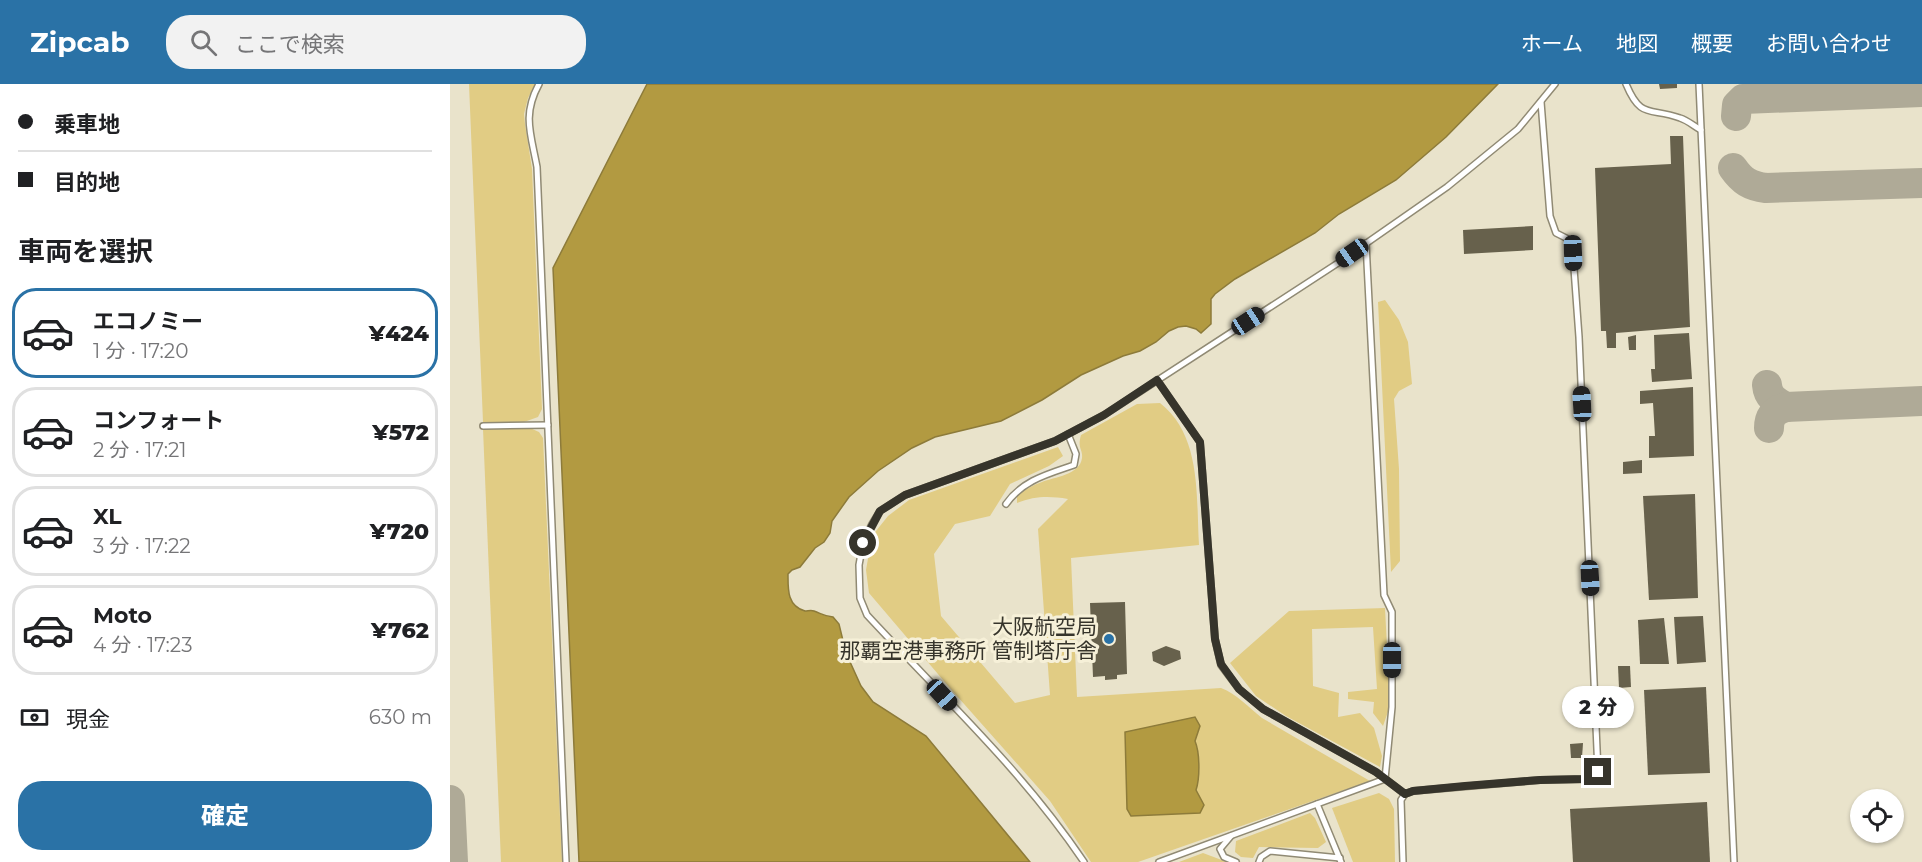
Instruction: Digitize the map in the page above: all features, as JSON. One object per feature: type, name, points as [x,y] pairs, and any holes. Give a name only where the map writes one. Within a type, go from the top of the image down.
[{"type":"lane","points":[[539,84],[531,99],[528,118],[537,167],[566,862]]},
{"type":"lane","points":[[1084,862],[1063,830],[1034,795],[867,615],[860,598],[859,565],[863,543],[876,517],[880,511],[905,495],[1055,441],[1104,415],[1447,187],[1518,129],[1555,84]]},
{"type":"lane","points":[[1626,84],[1631,95],[1643,110],[1679,117],[1701,130]]},
{"type":"lane","points":[[1699,84],[1734,862]]},
{"type":"lane","points":[[1403,862],[1401,800],[1405,794],[1413,791],[1465,786],[1586,779],[1598,772],[1580,349],[1572,241],[1556,232],[1550,216],[1541,102]]},
{"type":"lane","points":[[1366,243],[1384,596],[1392,612],[1392,707],[1385,779]]},
{"type":"lane","points":[[1157,380],[1200,442],[1215,639],[1221,664],[1239,689],[1263,709],[1376,772],[1405,794]]},
{"type":"lane","points":[[483,426],[548,425]]},
{"type":"lane","points":[[1006,504],[1013,494],[1030,481],[1074,465],[1076,453],[1068,434]]},
{"type":"lane","points":[[1159,862],[1385,779]]},
{"type":"lane","points":[[1259,862],[1261,857],[1270,851],[1340,860],[1317,804]]},
{"type":"lane","points":[[1232,835],[1220,849],[1224,857],[1236,862]]},
{"type":"shaded area","points":[[469,84],[535,84],[524,114],[532,169],[542,409],[538,417],[524,422],[483,422]]},
{"type":"shaded area","points":[[647,84],[1498,84],[1446,137],[1396,180],[1339,214],[1315,233],[1235,279],[1215,294],[1211,299],[1211,324],[1201,333],[1186,326],[1178,327],[1140,351],[1081,375],[1042,400],[1001,421],[935,437],[912,448],[878,471],[849,497],[832,521],[830,533],[824,542],[815,548],[800,567],[788,574],[790,596],[799,609],[833,617],[839,624],[846,653],[861,686],[873,702],[926,736],[1030,862],[579,862],[553,268]]},
{"type":"shaded area","points":[[1385,300],[1399,320],[1408,342],[1412,384],[1399,391],[1394,399],[1399,469],[1400,561],[1391,572],[1378,302]]},
{"type":"shaded area","points":[[1160,403],[1174,417],[1190,450],[1196,488],[1199,545],[1071,558],[1077,697],[1221,688],[1237,697],[1262,718],[1370,781],[1138,862],[1091,862],[1050,801],[869,593],[866,570],[872,536],[888,516],[909,500],[1058,447],[1063,456],[1049,466],[1010,484],[990,516],[955,524],[934,554],[941,616],[1015,703],[1050,695],[1038,529],[1068,499],[1042,497],[1017,503],[1017,495],[1077,468],[1082,458],[1081,435],[1137,404]]},
{"type":"shaded area","points":[[530,428],[539,432],[543,438],[562,862],[501,862],[483,429]]},
{"type":"shaded area","points":[[1385,608],[1390,706],[1383,726],[1373,713],[1374,702],[1348,699],[1348,692],[1377,689],[1373,627],[1312,629],[1313,686],[1339,693],[1338,717],[1360,713],[1374,728],[1382,756],[1380,767],[1286,716],[1256,696],[1230,663],[1289,611]]},
{"type":"shaded area","points":[[1195,717],[1200,726],[1195,741],[1199,766],[1196,790],[1204,805],[1200,813],[1131,816],[1127,809],[1125,732]]},
{"type":"shaded area","points":[[1379,793],[1389,799],[1394,809],[1395,862],[1353,862],[1332,808]]},
{"type":"shaded area","points":[[1310,813],[1315,818],[1326,842],[1318,848],[1259,847],[1253,858],[1241,857],[1235,852],[1236,841]]},
{"type":"shaded area","points":[[1203,853],[1227,862],[1179,862]]},
{"type":"building","points":[[1659,84],[1677,84],[1677,88],[1660,89]]},
{"type":"building","points":[[1670,136],[1683,136],[1690,327],[1616,333],[1616,348],[1607,348],[1606,331],[1601,331],[1595,168],[1671,164]]},
{"type":"building","points":[[1533,226],[1533,250],[1464,254],[1463,230]]},
{"type":"building","points":[[1689,333],[1692,379],[1652,382],[1651,369],[1655,369],[1654,335]]},
{"type":"building","points":[[1636,335],[1636,350],[1629,350],[1628,337]]},
{"type":"building","points":[[1693,387],[1694,456],[1649,458],[1649,436],[1655,436],[1653,403],[1640,404],[1640,391]]},
{"type":"building","points":[[1642,460],[1642,473],[1623,474],[1623,462]]},
{"type":"building","points":[[1695,494],[1698,598],[1649,600],[1643,496]]},
{"type":"building","name":"大阪航空局 那覇空港事務所 管制塔庁舎","points":[[1125,602],[1127,674],[1117,675],[1117,679],[1105,680],[1105,676],[1093,677],[1090,603]]},
{"type":"building","points":[[1703,616],[1706,662],[1677,664],[1674,617]]},
{"type":"building","points":[[1664,618],[1669,664],[1640,664],[1638,620]]},
{"type":"building","points":[[1166,646],[1180,651],[1181,659],[1164,666],[1153,661],[1152,652]]},
{"type":"building","points":[[1618,666],[1630,666],[1631,687],[1619,688]]},
{"type":"building","points":[[1706,687],[1710,773],[1648,775],[1644,690]]},
{"type":"building","points":[[1583,743],[1582,758],[1571,758],[1570,744]]},
{"type":"building","points":[[1707,802],[1710,862],[1573,862],[1570,809]]},
{"type":"taxiway","points":[[1736,116],[1737,105],[1743,99],[1922,92]]},
{"type":"taxiway","points":[[1733,168],[1747,182],[1766,188],[1922,183]]},
{"type":"taxiway","points":[[1767,385],[1773,398],[1786,407]]},
{"type":"taxiway","points":[[1769,428],[1773,414],[1786,407],[1922,401]]},
{"type":"taxiway","points":[[450,800],[453,862]]},
{"type":"place","name":"大阪航空局 那覇空港事務所 管制塔庁舎","points":[[1109,639]]},
{"type":"route","points":[[863,543],[880,511],[905,495],[1055,441],[1104,415],[1157,380],[1200,442],[1215,639],[1221,664],[1239,689],[1263,709],[1376,772],[1405,794],[1413,791],[1465,786],[1586,779],[1598,772]]}]
